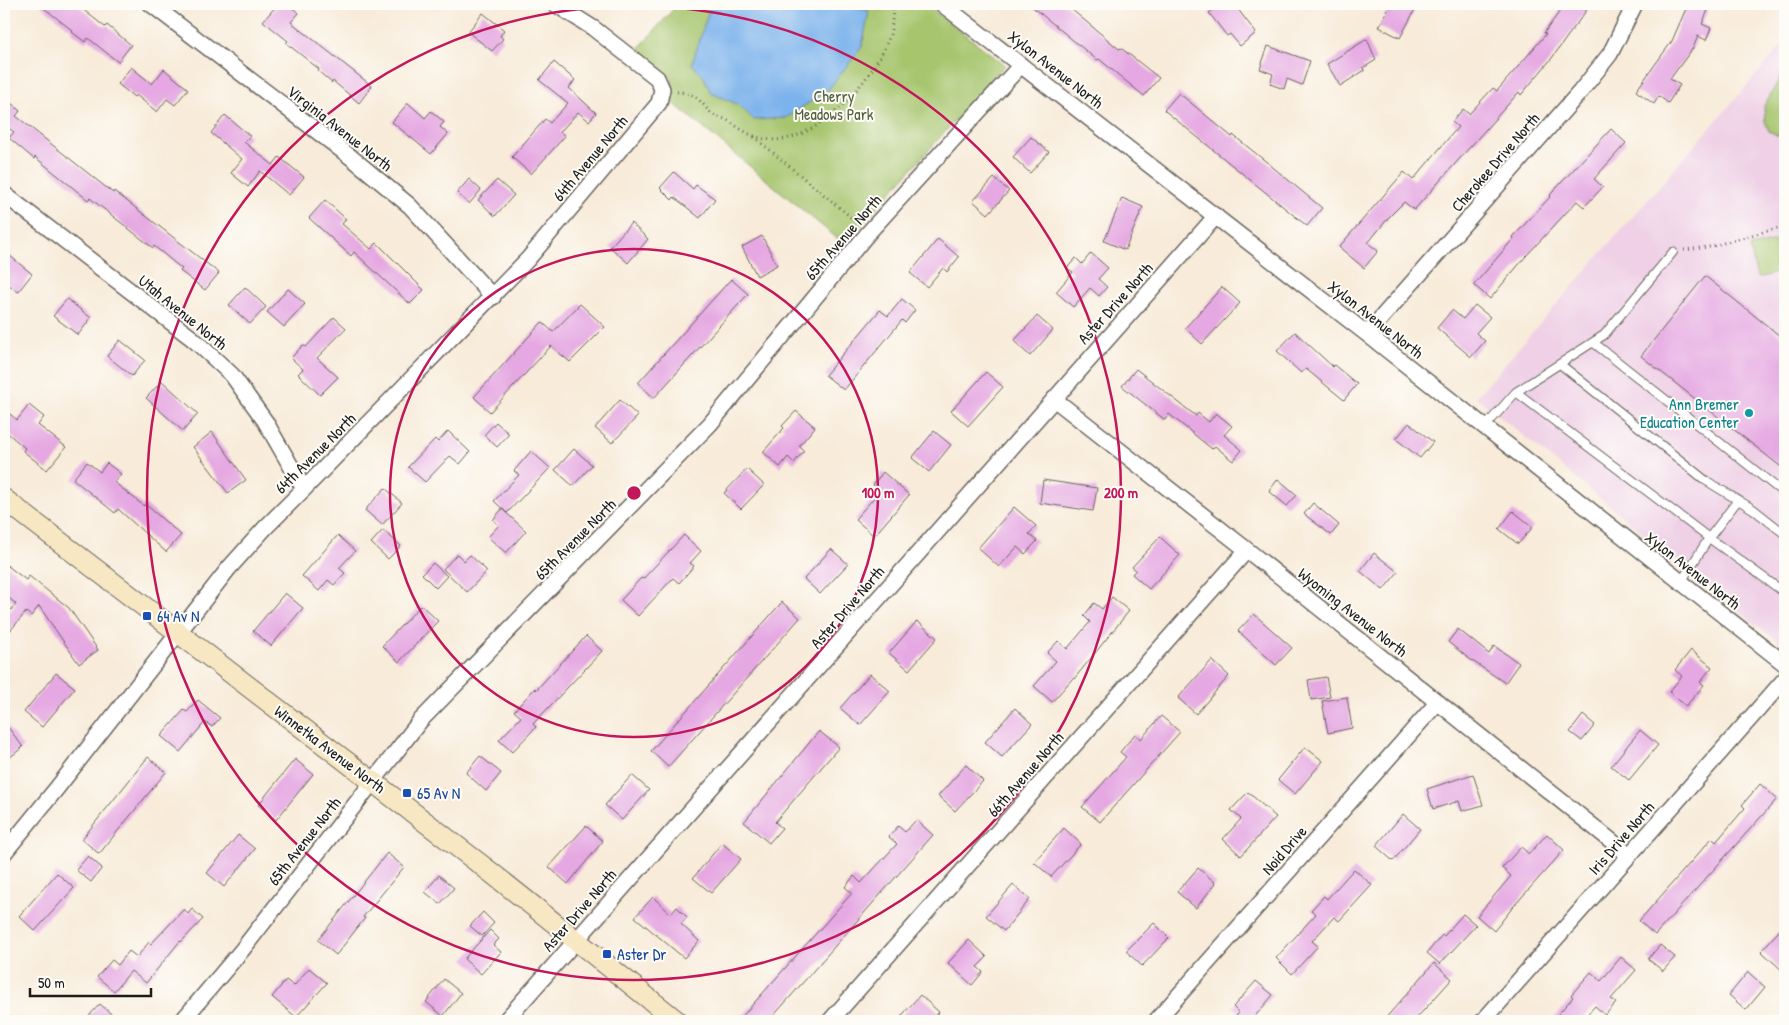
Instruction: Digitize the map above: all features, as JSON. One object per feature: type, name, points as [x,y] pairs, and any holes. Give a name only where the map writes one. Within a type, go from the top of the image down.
[{"type":"street","name":"Virginia Avenue North","points":[[151,4],[352,158],[410,206],[493,297]]},
{"type":"street","points":[[555,4],[593,28],[657,78],[662,89]]},
{"type":"street","name":"Xylon Avenue North","points":[[942,4],[1367,334],[1785,664]]},
{"type":"street","name":"Cherokee Drive North","points":[[1367,334],[1586,84],[1610,54],[1635,4]]},
{"type":"street","name":"65th Avenue North","points":[[182,1021],[242,950],[420,721],[710,424],[869,232],[1021,65]]},
{"type":"street","name":"64th Avenue North","points":[[5,848],[58,788],[229,568],[265,528],[493,297],[528,259],[659,103],[662,89]]},
{"type":"street","name":"Utah Avenue North","points":[[4,194],[192,339],[232,375],[265,421],[304,489]]},
{"type":"street","name":"Aster Drive North","points":[[505,1021],[1216,216]]},
{"type":"street","name":"Wyoming Avenue North","points":[[1054,399],[1630,855]]},
{"type":"street","name":"Winnetka Avenue North","points":[[4,499],[493,874],[677,1021]]},
{"type":"street","name":"66th Avenue North","points":[[830,1021],[1246,550]]},
{"type":"street","name":"Iris Drive North","points":[[1483,1021],[1785,679]]},
{"type":"street","name":"Noid Drive","points":[[1156,1021],[1438,702]]},
{"type":"lane","points":[[1484,428],[1516,392],[1604,335],[1673,252]]},
{"type":"lane","points":[[1594,343],[1785,494]]},
{"type":"lane","points":[[1560,364],[1705,480],[1753,509],[1785,534]]},
{"type":"lane","points":[[1516,392],[1785,593]]},
{"type":"lane","points":[[1681,582],[1709,538],[1738,500]]},
{"type":"path","points":[[752,135],[768,140],[791,138],[813,127],[838,110],[858,88],[879,58],[890,36],[895,4]]},
{"type":"path","points":[[662,89],[692,94],[714,115],[724,118],[752,135],[869,232]]},
{"type":"path","points":[[1673,252],[1709,247],[1785,226]]},
{"type":"shaded area","points":[[1785,42],[1785,647],[1476,397]]},
{"type":"green space","name":"Cherry Meadows Park","points":[[678,4],[925,4],[1005,65],[844,244],[672,102],[672,78],[639,48]]},
{"type":"green space","points":[[1785,65],[1785,139],[1769,131],[1765,121],[1764,106]]},
{"type":"green space","points":[[1785,239],[1785,271],[1757,278],[1750,247]]},
{"type":"water","points":[[711,4],[843,4],[869,11],[862,47],[828,90],[786,118],[754,120],[739,105],[711,93],[704,77],[692,64]]},
{"type":"building","points":[[39,4],[76,4],[105,27],[107,25],[131,45],[118,62],[88,38],[85,42]]},
{"type":"building","points":[[278,4],[287,4],[299,13],[291,22],[372,86],[359,103],[333,81],[332,83],[318,71],[319,69],[286,43],[288,41],[263,21]]},
{"type":"building","points":[[1029,4],[1065,4],[1119,49],[1121,48],[1159,78],[1144,96]]},
{"type":"building","points":[[1221,4],[1234,4],[1256,33],[1240,46],[1230,34],[1227,36],[1209,13]]},
{"type":"building","points":[[1391,4],[1418,4],[1400,38],[1379,27]]},
{"type":"building","points":[[1565,4],[1591,4],[1552,58],[1521,95],[1519,92],[1414,210],[1404,202],[1389,217],[1368,243],[1378,251],[1364,268],[1339,247],[1404,172],[1413,180],[1458,127],[1452,122],[1463,109],[1469,114],[1493,88],[1497,91],[1546,34],[1544,33]]},
{"type":"building","points":[[1688,4],[1699,4],[1709,8],[1702,24],[1711,28],[1706,40],[1698,36],[1693,48],[1670,79],[1680,85],[1668,103],[1659,96],[1654,104],[1636,91],[1672,41]]},
{"type":"building","points":[[483,13],[504,30],[500,36],[503,39],[492,51],[468,32]]},
{"type":"building","points":[[1367,39],[1376,60],[1363,68],[1365,70],[1340,86],[1327,64]]},
{"type":"building","points":[[1268,46],[1310,61],[1302,85],[1287,79],[1284,89],[1270,84],[1273,74],[1260,69]]},
{"type":"building","points":[[554,62],[575,80],[569,88],[596,113],[589,121],[578,112],[560,132],[565,136],[531,174],[512,157],[545,119],[550,123],[568,103],[539,80]]},
{"type":"building","points":[[131,67],[152,84],[164,69],[188,89],[175,105],[167,99],[157,112],[136,95],[134,97],[118,84]]},
{"type":"building","points":[[1179,93],[1322,208],[1307,226],[1164,110]]},
{"type":"building","points":[[4,97],[20,111],[16,116],[113,193],[114,191],[219,273],[205,290],[180,271],[182,269],[154,246],[153,248],[90,198],[88,200],[9,138],[14,132],[7,127],[4,131]]},
{"type":"building","points":[[408,103],[425,118],[431,111],[444,122],[440,127],[448,134],[431,154],[392,122]]},
{"type":"building","points":[[225,115],[250,136],[244,142],[273,165],[279,157],[304,177],[289,195],[260,171],[248,187],[231,173],[242,159],[211,133]]},
{"type":"building","points":[[1611,129],[1626,143],[1594,179],[1603,187],[1584,207],[1577,201],[1526,256],[1490,299],[1474,285],[1513,237]]},
{"type":"building","points":[[1031,137],[1049,152],[1030,173],[1013,157]]},
{"type":"building","points":[[674,172],[693,189],[696,185],[715,199],[700,218],[674,197],[672,200],[660,188]]},
{"type":"building","points":[[994,178],[1009,191],[988,214],[973,201]]},
{"type":"building","points":[[469,179],[481,190],[469,204],[457,193]]},
{"type":"building","points":[[497,180],[514,195],[495,216],[478,200]]},
{"type":"building","points":[[1122,198],[1143,207],[1125,250],[1104,241]]},
{"type":"building","points":[[325,200],[346,219],[342,224],[371,249],[377,243],[424,290],[410,304],[354,252],[351,256],[309,218]]},
{"type":"building","points":[[631,223],[648,239],[628,263],[610,247]]},
{"type":"building","points":[[762,236],[777,265],[757,276],[742,247]]},
{"type":"building","points":[[938,239],[959,257],[947,272],[943,268],[927,287],[910,273]]},
{"type":"building","points":[[4,251],[32,274],[18,292],[4,281]]},
{"type":"building","points":[[1091,253],[1108,268],[1098,279],[1107,287],[1099,296],[1090,288],[1073,307],[1056,292],[1073,272],[1067,268],[1076,258],[1082,264]]},
{"type":"building","name":"Ann Bremer Education Center","points":[[1705,276],[1785,340],[1785,470],[1641,356]]},
{"type":"building","points":[[731,279],[748,294],[654,398],[638,383]]},
{"type":"building","points":[[245,287],[266,307],[250,324],[229,305]]},
{"type":"building","points":[[1222,287],[1240,303],[1202,344],[1185,328]]},
{"type":"building","points":[[288,289],[305,304],[284,327],[267,312]]},
{"type":"building","points":[[67,299],[91,318],[78,335],[53,316]]},
{"type":"building","points":[[902,299],[915,310],[905,323],[902,320],[844,390],[825,375],[880,310],[888,316]]},
{"type":"building","points":[[580,304],[605,327],[570,362],[551,346],[490,412],[474,397],[542,322],[553,332]]},
{"type":"building","points":[[1475,305],[1490,317],[1476,333],[1485,341],[1471,357],[1437,328],[1452,310],[1463,319]]},
{"type":"building","points":[[1037,316],[1053,330],[1030,356],[1014,341]]},
{"type":"building","points":[[334,317],[346,328],[317,358],[338,377],[320,395],[298,374],[303,369],[291,358],[303,345],[306,347]]},
{"type":"building","points":[[1295,332],[1333,367],[1334,365],[1357,384],[1344,400],[1306,369],[1301,373],[1277,351]]},
{"type":"building","points":[[120,340],[145,360],[132,376],[107,356]]},
{"type":"building","points":[[1136,369],[1196,416],[1198,413],[1209,422],[1216,413],[1232,426],[1224,435],[1242,450],[1233,461],[1215,446],[1212,449],[1169,414],[1165,420],[1122,386]]},
{"type":"building","points":[[986,372],[1003,387],[968,426],[951,411]]},
{"type":"building","points":[[162,381],[198,414],[183,431],[146,398]]},
{"type":"building","points":[[620,400],[638,416],[612,443],[595,428]]},
{"type":"building","points":[[29,405],[44,417],[38,425],[66,447],[47,470],[23,451],[25,448],[4,430],[4,409],[17,420]]},
{"type":"building","points":[[796,411],[815,427],[799,446],[804,451],[794,463],[788,457],[780,467],[763,452],[784,428],[782,426]]},
{"type":"building","points":[[496,422],[509,434],[497,447],[484,435]]},
{"type":"building","points":[[1409,423],[1433,442],[1420,458],[1396,439]]},
{"type":"building","points":[[448,431],[470,452],[460,464],[450,456],[425,482],[408,467],[435,439],[438,442]]},
{"type":"building","points":[[934,431],[951,445],[929,472],[912,458]]},
{"type":"building","points":[[212,432],[246,480],[228,493],[193,447]]},
{"type":"building","points":[[574,449],[592,465],[573,486],[555,470]]},
{"type":"building","points":[[531,451],[550,468],[507,513],[494,501],[519,475],[514,471]]},
{"type":"building","points":[[87,462],[100,472],[107,463],[121,474],[114,482],[144,506],[145,504],[181,535],[166,552],[118,509],[115,513],[73,479]]},
{"type":"building","points":[[747,469],[764,485],[741,509],[724,493]]},
{"type":"building","points":[[883,472],[909,495],[874,536],[855,519],[880,491],[873,485]]},
{"type":"building","points":[[1278,479],[1297,495],[1287,506],[1269,491]]},
{"type":"building","points":[[1043,480],[1097,488],[1093,511],[1040,503]]},
{"type":"building","points":[[385,488],[402,503],[382,525],[365,510]]},
{"type":"building","points":[[1313,503],[1339,525],[1331,535],[1304,514]]},
{"type":"building","points":[[1014,507],[1036,526],[1029,534],[1037,541],[1025,554],[1017,547],[999,567],[978,548]]},
{"type":"building","points":[[502,509],[526,531],[506,553],[488,537],[499,525],[493,520]]},
{"type":"building","points":[[1513,511],[1533,527],[1518,544],[1499,529]]},
{"type":"building","points":[[383,530],[401,546],[388,559],[371,543]]},
{"type":"building","points":[[338,535],[355,551],[339,568],[345,573],[334,585],[328,580],[319,591],[302,576]]},
{"type":"building","points":[[684,535],[701,551],[690,563],[694,566],[679,583],[673,578],[638,616],[621,600]]},
{"type":"building","points":[[1160,537],[1180,555],[1149,589],[1132,574],[1136,570],[1132,567]]},
{"type":"building","points":[[831,549],[848,564],[820,594],[804,579]]},
{"type":"building","points":[[1374,553],[1398,572],[1383,590],[1360,571]]},
{"type":"building","points":[[457,554],[464,561],[470,555],[487,571],[467,592],[443,569]]},
{"type":"building","points":[[4,563],[26,580],[29,576],[69,608],[98,650],[79,664],[39,606],[31,616],[26,612],[4,638],[4,618],[16,604],[4,594]]},
{"type":"building","points":[[433,563],[447,576],[436,588],[422,574]]},
{"type":"building","points":[[285,593],[303,608],[271,646],[253,631]]},
{"type":"building","points":[[1112,597],[1129,611],[1074,679],[1052,702],[1034,686],[1056,661],[1047,653],[1058,641],[1067,649],[1090,622],[1084,616],[1094,603],[1102,609]]},
{"type":"building","points":[[782,602],[800,618],[668,767],[651,751]]},
{"type":"building","points":[[421,605],[438,621],[399,662],[382,646]]},
{"type":"building","points":[[1254,614],[1292,648],[1276,665],[1238,631]]},
{"type":"building","points":[[917,621],[937,638],[909,670],[889,653]]},
{"type":"building","points":[[1458,629],[1489,654],[1494,646],[1519,663],[1505,683],[1448,642]]},
{"type":"building","points":[[586,636],[602,651],[533,724],[536,727],[512,752],[499,740],[521,717],[514,711]]},
{"type":"building","points":[[1691,650],[1712,667],[1700,682],[1704,685],[1686,706],[1669,692],[1682,676],[1675,670]]},
{"type":"building","points":[[1212,660],[1229,676],[1196,714],[1178,698]]},
{"type":"building","points":[[56,673],[75,688],[42,727],[24,712]]},
{"type":"building","points":[[870,674],[890,691],[860,725],[840,708]]},
{"type":"building","points":[[1326,677],[1330,697],[1311,700],[1308,680]]},
{"type":"building","points":[[1347,697],[1352,728],[1328,733],[1322,701]]},
{"type":"building","points":[[198,700],[220,718],[212,727],[205,722],[180,752],[161,736],[184,710],[187,712]]},
{"type":"building","points":[[1015,708],[1032,724],[1002,757],[985,742]]},
{"type":"building","points":[[1583,715],[1595,725],[1582,741],[1570,732]]},
{"type":"building","points":[[1161,716],[1180,732],[1100,822],[1082,807],[1126,757],[1120,752],[1135,734],[1141,739]]},
{"type":"building","points":[[4,722],[23,747],[4,762]]},
{"type":"building","points":[[1640,730],[1658,745],[1629,780],[1611,766]]},
{"type":"building","points":[[819,731],[839,747],[775,822],[782,828],[769,843],[744,822]]},
{"type":"building","points":[[1305,747],[1323,761],[1295,794],[1278,780]]},
{"type":"building","points":[[480,756],[501,773],[486,791],[466,773]]},
{"type":"building","points":[[148,757],[166,772],[99,854],[82,839]]},
{"type":"building","points":[[295,759],[313,774],[276,820],[258,805]]},
{"type":"building","points":[[966,765],[983,781],[955,811],[938,796]]},
{"type":"building","points":[[1473,774],[1483,805],[1462,811],[1459,801],[1433,809],[1427,789]]},
{"type":"building","points":[[632,775],[649,790],[622,820],[605,805]]},
{"type":"building","points":[[1760,784],[1777,799],[1655,935],[1639,921],[1712,838],[1716,842],[1745,808],[1742,805]]},
{"type":"building","points":[[1248,792],[1276,817],[1241,856],[1223,839],[1241,819],[1231,810]]},
{"type":"building","points":[[1403,814],[1420,829],[1393,861],[1376,846]]},
{"type":"building","points":[[916,820],[933,835],[769,1021],[738,1021],[852,893],[845,887],[854,876],[861,883],[897,844],[889,837],[898,826],[905,832]]},
{"type":"building","points":[[586,826],[603,841],[568,884],[549,867]]},
{"type":"building","points":[[1064,828],[1081,844],[1051,877],[1034,862]]},
{"type":"building","points":[[1547,834],[1564,850],[1494,931],[1477,916],[1511,876],[1502,868],[1521,847],[1529,854]]},
{"type":"building","points":[[238,835],[255,849],[224,887],[207,873]]},
{"type":"building","points":[[722,843],[741,859],[711,893],[693,878]]},
{"type":"building","points":[[387,853],[404,867],[363,917],[365,918],[336,955],[318,940]]},
{"type":"building","points":[[88,856],[102,868],[91,882],[76,870]]},
{"type":"building","points":[[1198,868],[1216,883],[1196,908],[1177,892]]},
{"type":"building","points":[[1354,869],[1372,885],[1339,921],[1334,917],[1312,941],[1318,946],[1292,974],[1276,958],[1316,914],[1311,910],[1324,896],[1327,899]]},
{"type":"building","points":[[57,873],[74,888],[35,931],[19,916]]},
{"type":"building","points":[[439,875],[454,888],[440,904],[425,892]]},
{"type":"building","points":[[1013,885],[1030,899],[1004,931],[986,916]]},
{"type":"building","points":[[653,897],[671,914],[677,907],[687,917],[681,924],[699,941],[684,958],[635,917]]},
{"type":"building","points":[[184,909],[188,914],[192,909],[203,919],[180,941],[146,983],[131,971],[114,991],[97,977],[112,960],[118,965],[129,951],[137,957],[149,942],[151,944]]},
{"type":"building","points":[[483,912],[494,923],[482,936],[470,926]]},
{"type":"building","points":[[1463,914],[1476,925],[1440,964],[1427,953]]},
{"type":"building","points":[[1154,923],[1169,938],[1142,966],[1126,951]]},
{"type":"building","points":[[1785,924],[1785,973],[1761,951]]},
{"type":"building","points":[[490,930],[499,939],[493,945],[501,952],[481,974],[464,959]]},
{"type":"building","points":[[969,940],[987,957],[977,967],[983,972],[972,985],[948,963]]},
{"type":"building","points":[[1660,945],[1675,957],[1663,971],[1648,959]]},
{"type":"building","points":[[1621,957],[1636,970],[1611,999],[1616,1003],[1605,1015],[1595,1006],[1581,1021],[1552,1021],[1591,972],[1601,981]]},
{"type":"building","points":[[1434,963],[1452,979],[1414,1021],[1383,1021]]},
{"type":"building","points":[[309,968],[327,983],[296,1017],[272,997],[286,980],[294,986]]},
{"type":"building","points":[[1748,972],[1765,987],[1746,1010],[1729,995]]},
{"type":"building","points":[[444,979],[461,993],[443,1016],[426,1002]]},
{"type":"building","points":[[1256,981],[1273,995],[1251,1021],[1231,1021],[1239,1013],[1233,1007]]},
{"type":"building","points":[[920,995],[939,1012],[931,1021],[897,1021]]},
{"type":"building","points":[[100,1004],[119,1021],[84,1021]]},
{"type":"place","name":"Ann Bremer Education Center","points":[[1749,413]]},
{"type":"place","name":"64 Av N","points":[[147,616]]},
{"type":"place","name":"65 Av N","points":[[407,793]]},
{"type":"place","name":"Aster Dr","points":[[607,954]]}]
